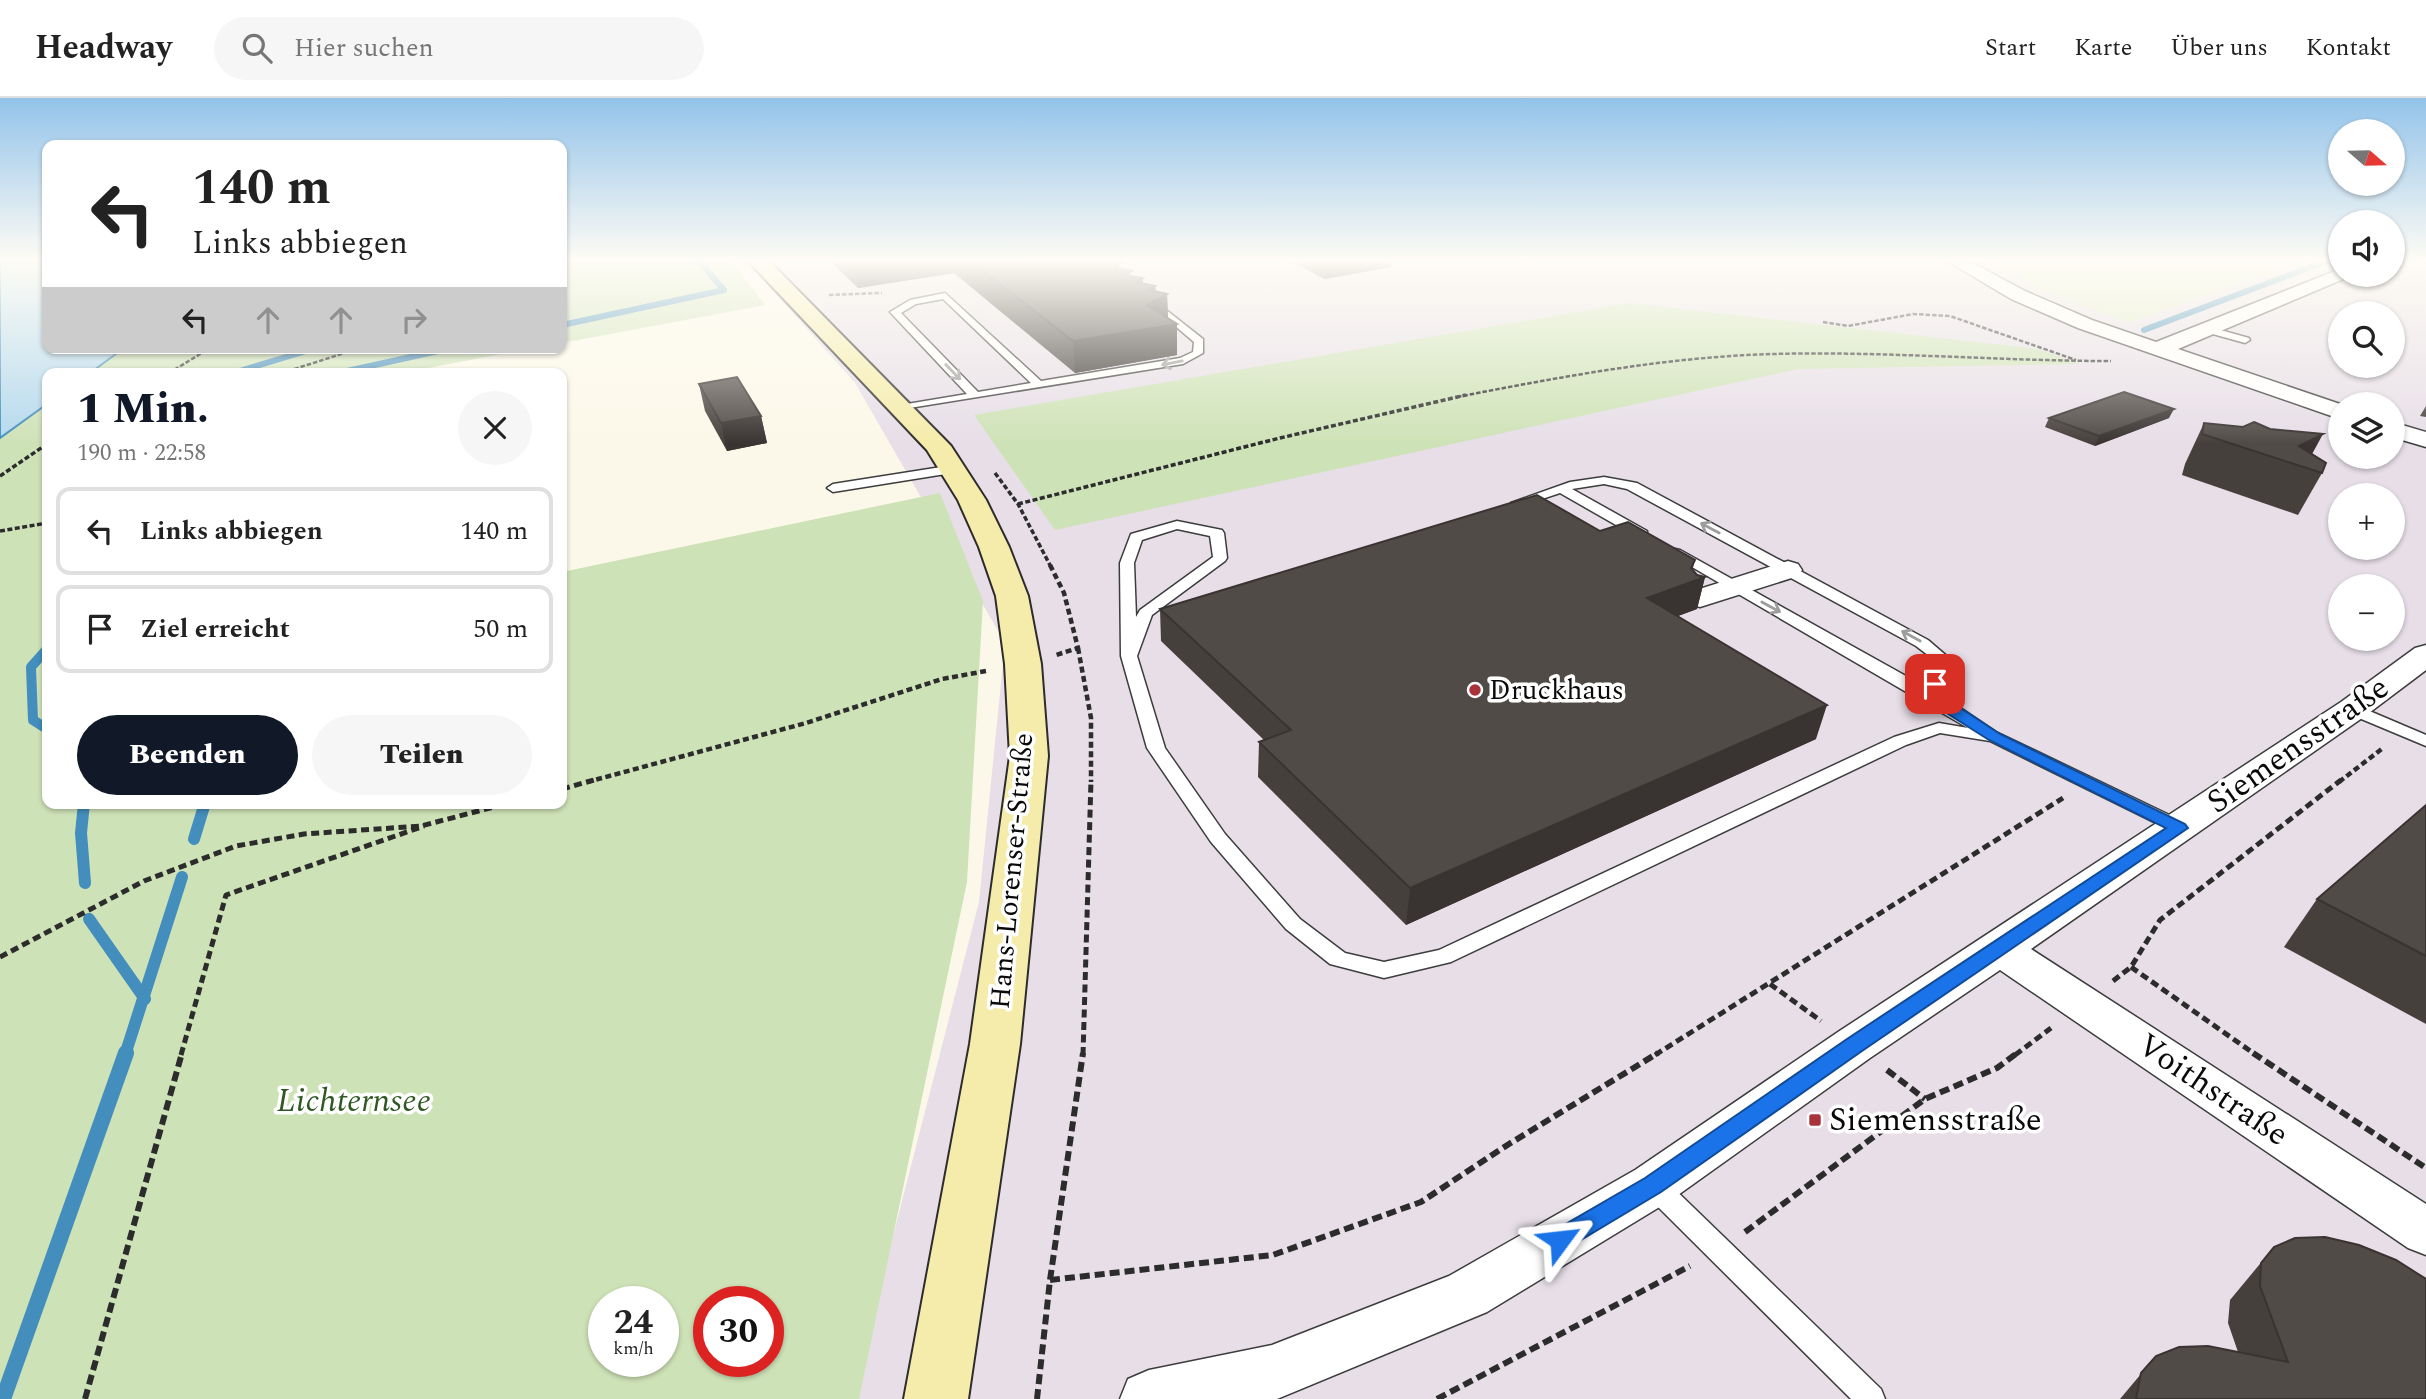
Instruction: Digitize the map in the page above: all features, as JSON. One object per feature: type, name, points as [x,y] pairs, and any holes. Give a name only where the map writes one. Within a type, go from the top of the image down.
[{"type":"street","name":"Hans-Lorenser-Straße","points":[[818,323],[937,446],[954,469],[972,500],[999,559],[1012,596],[1023,664],[1029,756],[995,1044],[936,1399]]},
{"type":"street","points":[[2085,323],[2152,349],[2328,408]]},
{"type":"street","points":[[2152,349],[2169,345],[2221,323]]},
{"type":"street","points":[[2405,433],[2426,440]]},
{"type":"street","points":[[1700,598],[1788,570]]},
{"type":"street","name":"Siemensstraße","points":[[1149,1399],[1279,1386],[1468,1294],[1653,1185],[1843,1052],[2000,949],[2353,709],[2426,655]]},
{"type":"street","name":"Voithstraße","points":[[2000,949],[2426,1232]]},
{"type":"lane","points":[[905,323],[975,395]]},
{"type":"lane","points":[[973,323],[1038,384]]},
{"type":"lane","points":[[901,408],[1183,361],[1198,353],[1199,341],[1177,323]]},
{"type":"lane","points":[[2206,329],[2245,340]]},
{"type":"lane","points":[[833,488],[954,469]]},
{"type":"lane","points":[[1497,509],[1601,478],[1619,480],[1922,642],[1941,658],[1935,684],[1950,708]]},
{"type":"lane","points":[[1563,489],[1950,708],[1995,737],[2179,828]]},
{"type":"lane","points":[[1129,656],[1145,613],[1220,558],[1217,533],[1177,526],[1136,537],[1127,563],[1129,656],[1156,748],[1218,838],[1302,931],[1338,959],[1384,970],[1444,957],[1900,741],[1939,728],[1995,737]]},
{"type":"lane","points":[[1145,613],[1184,604]]},
{"type":"lane","points":[[2353,709],[2426,741]]},
{"type":"lane","points":[[1653,1185],[1871,1399]]},
{"type":"path","points":[[1832,323],[1848,326],[1866,323]]},
{"type":"path","points":[[1969,323],[2080,361]]},
{"type":"path","points":[[177,368],[200,354]]},
{"type":"path","points":[[298,368],[341,354]]},
{"type":"path","points":[[1037,1399],[1050,1280],[1083,1065],[1091,839],[1091,718],[1065,593],[1018,504],[1285,436],[1588,372],[1722,357],[1810,354],[1901,354],[2030,362],[2111,361]]},
{"type":"path","points":[[0,476],[42,447]]},
{"type":"path","points":[[0,531],[42,524]]},
{"type":"path","points":[[567,788],[806,723],[942,679],[1023,664],[1077,648]]},
{"type":"path","points":[[1437,1399],[1720,1250],[1924,1099],[1997,1068],[2131,967],[2160,920],[2404,731]]},
{"type":"path","points":[[1050,1280],[1273,1255],[1421,1202],[1508,1143],[1770,984],[2087,783]]},
{"type":"path","points":[[85,1399],[226,895],[424,826],[487,809]]},
{"type":"path","points":[[0,956],[69,916],[145,878],[238,845],[291,835],[424,826]]},
{"type":"path","points":[[2131,967],[2190,1011],[2426,1168]]},
{"type":"shaded area","points":[[801,323],[2328,323],[2328,378],[2405,378],[2405,323],[2426,323],[2426,1399],[851,1399],[979,902],[1005,643],[855,383]]},
{"type":"green space","name":"Lichternsee","points":[[0,323],[42,323],[42,354],[501,354],[428,368],[42,368],[42,809],[567,809],[567,571],[940,493],[983,601],[967,882],[859,1399],[0,1399]]},
{"type":"green space","points":[[567,323],[670,323],[567,342]]},
{"type":"green space","points":[[1514,323],[1804,323],[2038,349],[2080,364],[1798,369],[1055,530],[974,415]]},
{"type":"water","points":[[0,323],[42,323],[42,354],[116,354],[97,368],[42,368],[42,408],[0,438]]},
{"type":"building","points":[[1050,323],[1177,324],[1073,341]]},
{"type":"building","points":[[737,377],[761,416],[721,423],[699,384]]},
{"type":"building","points":[[2124,392],[2174,409],[2099,436],[2049,418]]},
{"type":"building","points":[[2254,422],[2270,429],[2323,434],[2299,446],[2326,463],[2322,473],[2202,434],[2204,423],[2243,427]]},
{"type":"building","name":"Druckhaus","points":[[1537,495],[1600,531],[1628,522],[1695,560],[1691,568],[1697,575],[1705,577],[1647,598],[1827,705],[1410,888],[1259,742],[1291,730],[1160,609]]},
{"type":"building","points":[[2426,805],[2426,956],[2317,899]]},
{"type":"building","points":[[2325,1237],[2359,1245],[2396,1260],[2426,1279],[2426,1399],[2136,1399],[2141,1373],[2156,1356],[2179,1347],[2208,1346],[2288,1362],[2260,1286],[2261,1263],[2274,1247],[2295,1238]]},
{"type":"waterway","points":[[567,324],[573,323]]},
{"type":"waterway","points":[[2144,330],[2163,323]]},
{"type":"waterway","points":[[250,368],[296,354]]},
{"type":"waterway","points":[[361,368],[425,354]]},
{"type":"waterway","points":[[42,655],[31,667],[33,720],[42,726]]},
{"type":"waterway","points":[[83,809],[81,833],[85,883]]},
{"type":"waterway","points":[[194,839],[203,809]]},
{"type":"waterway","points":[[144,997],[182,877]]},
{"type":"waterway","points":[[89,919],[144,997]]},
{"type":"waterway","points":[[125,1055],[144,997]]},
{"type":"waterway","points":[[3,1399],[126,1053]]},
{"type":"place","name":"Druckhaus","points":[[1475,690]]},
{"type":"place","name":"Siemensstraße","points":[[1815,1120]]},
{"type":"route","points":[[1560,1240],[1653,1185],[1854,1045],[2179,828],[1995,737],[1950,708],[1935,684]]}]
